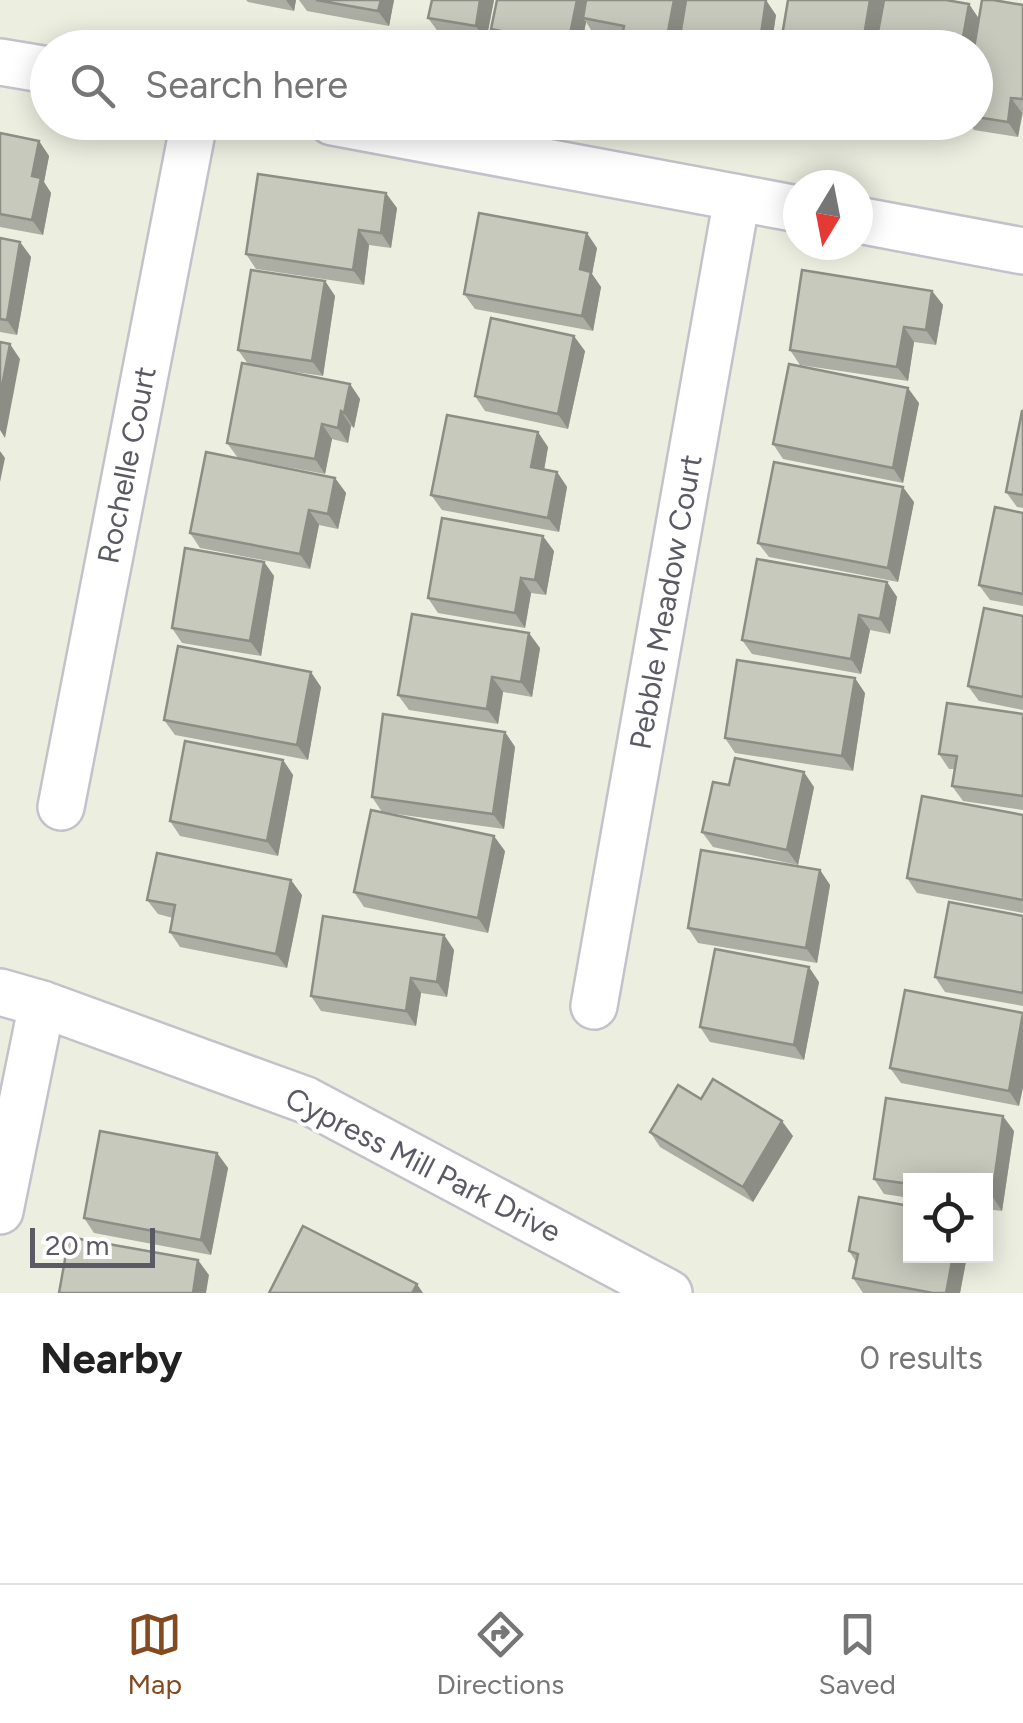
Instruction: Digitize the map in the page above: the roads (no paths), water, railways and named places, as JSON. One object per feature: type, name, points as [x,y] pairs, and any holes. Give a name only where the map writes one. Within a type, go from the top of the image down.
[{"type":"street","points":[[0,62],[30,67]]},
{"type":"street","name":"Rochelle Court","points":[[61,807],[191,140]]},
{"type":"street","points":[[428,140],[783,206]]},
{"type":"street","name":"Pebble Meadow Court","points":[[594,1006],[737,198]]},
{"type":"street","points":[[873,223],[1023,250]]},
{"type":"street","points":[[0,1211],[21,998]]},
{"type":"street","name":"Cypress Mill Park Drive","points":[[21,998],[306,1100],[668,1293]]}]
